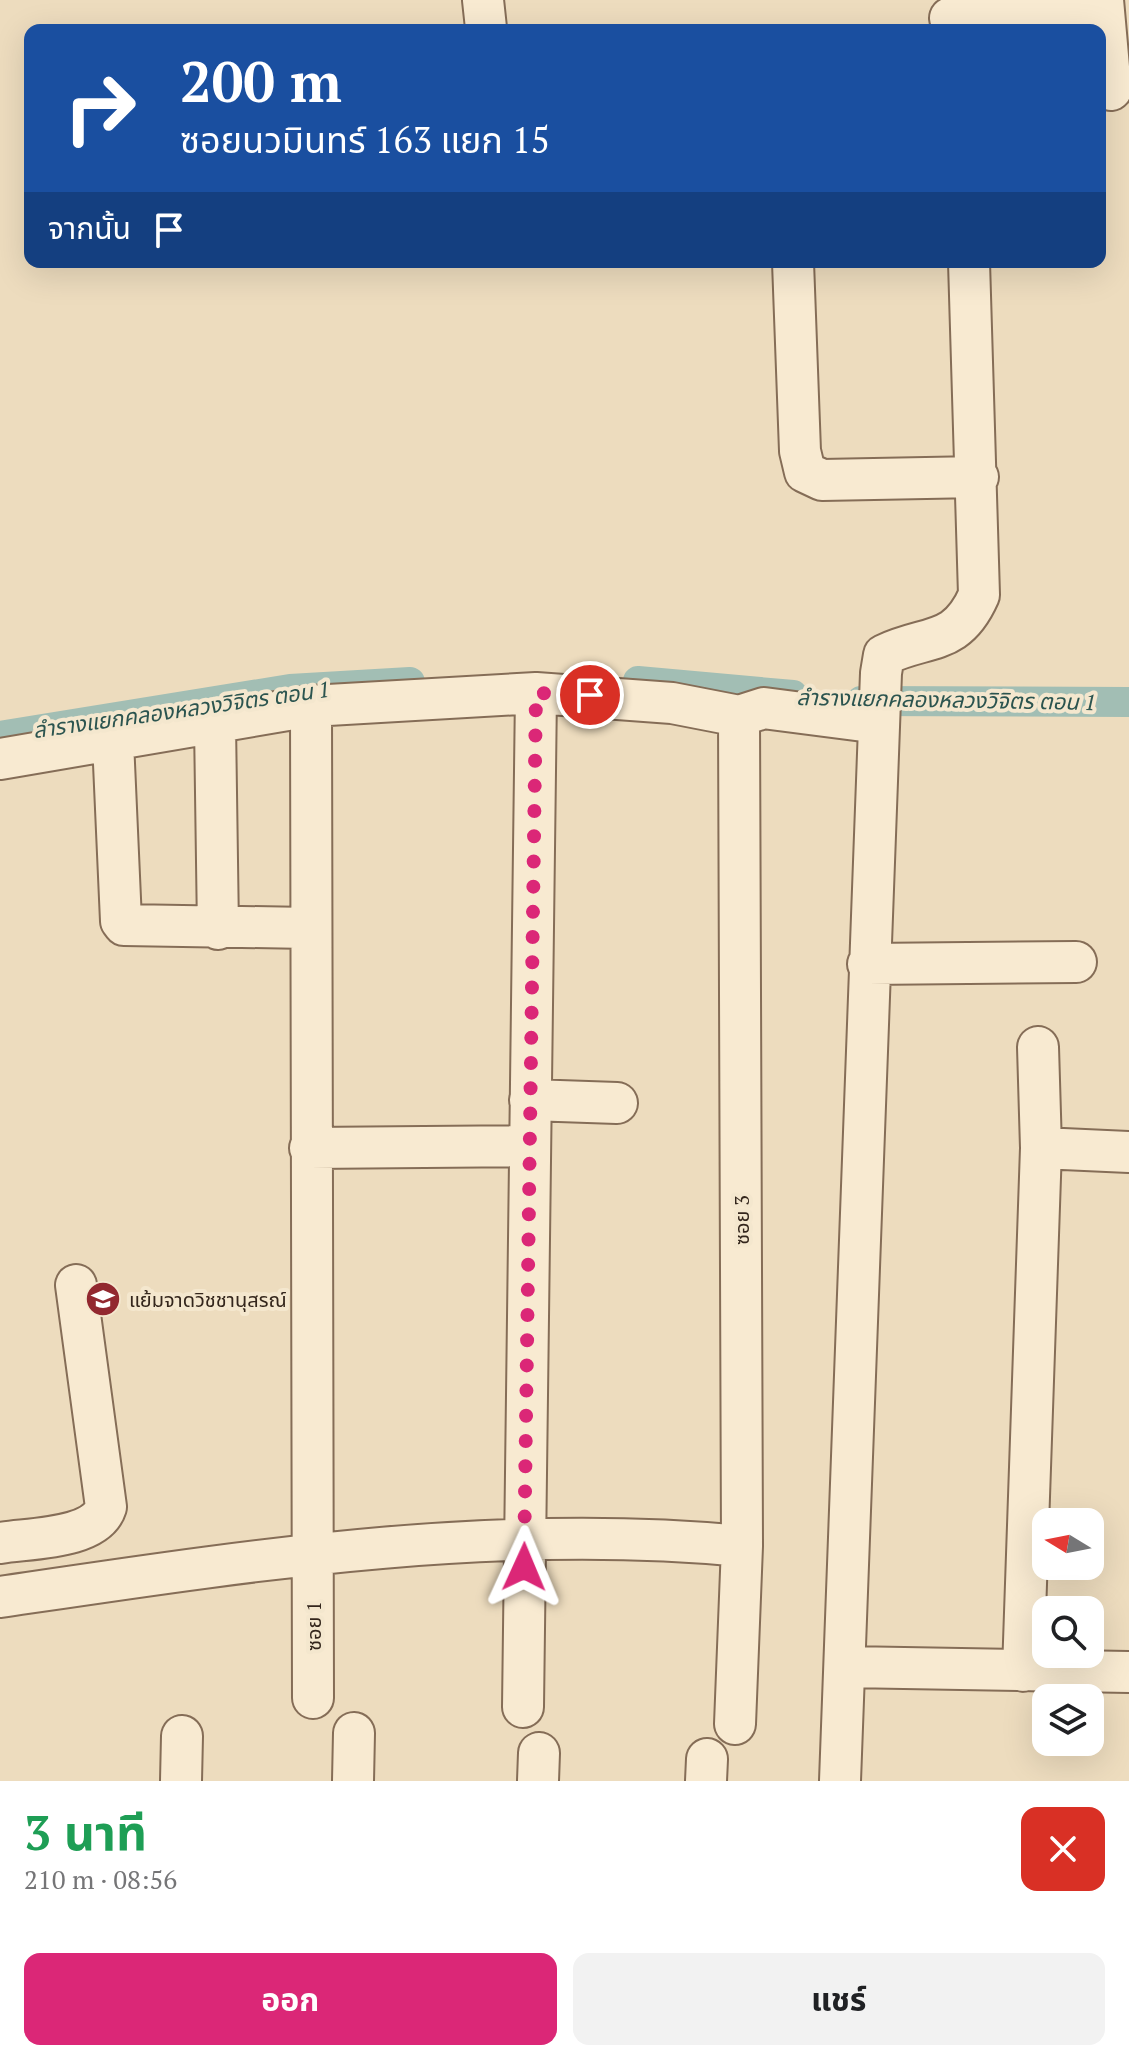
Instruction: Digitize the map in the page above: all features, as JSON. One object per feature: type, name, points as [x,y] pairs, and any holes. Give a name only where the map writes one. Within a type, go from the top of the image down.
[{"type":"street","points":[[949,16],[1103,4],[1105,24]]},
{"type":"street","points":[[1106,36],[1111,90]]},
{"type":"street","points":[[793,268],[800,451],[805,472],[822,480],[978,477]]},
{"type":"street","points":[[840,1781],[847,1667],[868,964],[881,673],[884,655],[953,632],[968,618],[979,595],[978,477],[969,268]]},
{"type":"street","points":[[0,759],[311,706],[536,693],[672,703],[739,716],[764,708],[879,719]]},
{"type":"street","points":[[523,1707],[536,693]]},
{"type":"street","name":"ซอย 1","points":[[311,706],[309,928],[313,1698]]},
{"type":"street","name":"ซอย 3","points":[[735,1724],[742,1546],[739,716]]},
{"type":"street","points":[[215,724],[218,929]]},
{"type":"street","points":[[113,741],[121,921],[132,928],[309,928]]},
{"type":"street","points":[[868,964],[1076,962]]},
{"type":"street","points":[[1023,1671],[1041,1148],[1038,1047]]},
{"type":"street","points":[[530,1100],[617,1103]]},
{"type":"street","points":[[310,1148],[530,1146]]},
{"type":"street","points":[[1041,1148],[1129,1152]]},
{"type":"street","points":[[0,1543],[86,1530],[103,1518],[106,1507],[76,1285]]},
{"type":"street","points":[[0,1597],[313,1553],[525,1539],[681,1540],[742,1546]]},
{"type":"street","points":[[847,1667],[1129,1672]]},
{"type":"street","points":[[353,1781],[354,1733]]},
{"type":"street","points":[[181,1781],[182,1736]]},
{"type":"waterway","name":"ลำรางแยกคลองหลวงวิจิตร ตอน 1","points":[[638,681],[793,695]]},
{"type":"waterway","name":"ลำรางแยกคลองหลวงวิจิตร ตอน 1","points":[[0,736],[290,689],[410,682]]},
{"type":"waterway","name":"ลำรางแยกคลองหลวงวิจิตร ตอน 1","points":[[861,701],[1129,702]]},
{"type":"place","name":"แย้มจาดวิชชานุสรณ์","points":[[103,1299]]},
{"type":"route","points":[[524,1567],[536,693],[590,695]]}]
